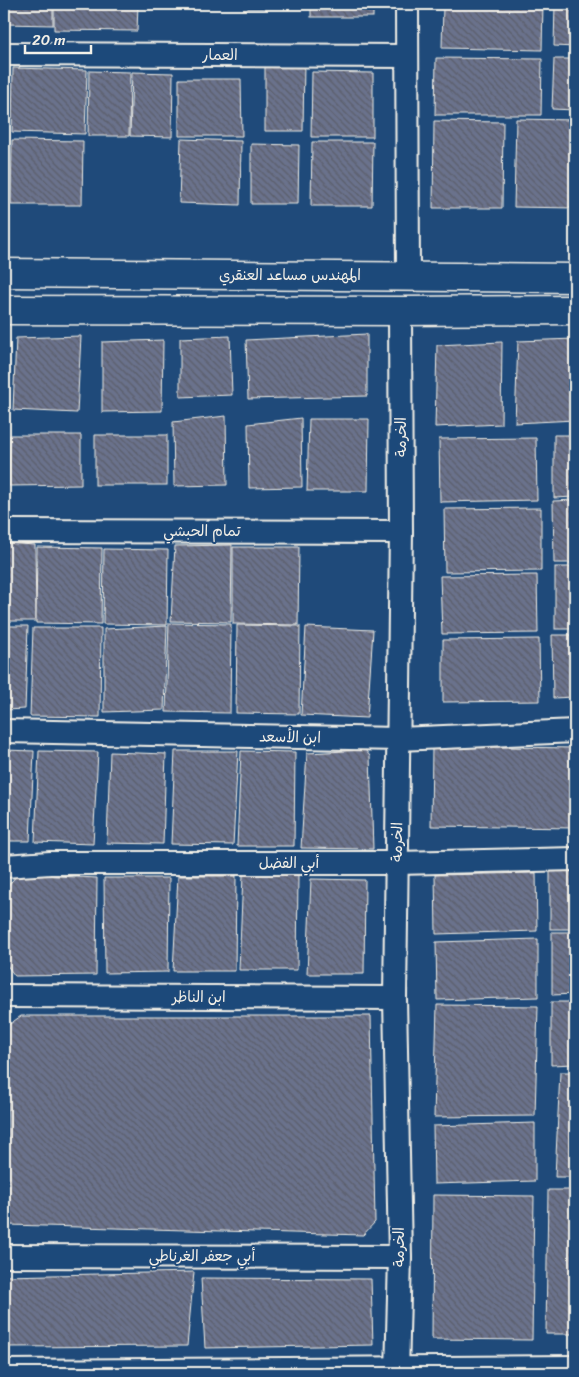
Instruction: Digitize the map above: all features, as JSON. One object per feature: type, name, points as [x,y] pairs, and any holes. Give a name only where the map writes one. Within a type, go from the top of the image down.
[{"type":"street","points":[[407,4],[408,276]]},
{"type":"street","name":"العمار","points":[[4,54],[407,56]]},
{"type":"street","name":"المهندس مساعد العنقري","points":[[4,273],[575,278]]},
{"type":"street","points":[[4,310],[575,310]]},
{"type":"street","name":"الخرمة","points":[[397,1370],[400,1257],[395,998],[401,532],[400,311]]},
{"type":"street","name":"تمام الحبشي","points":[[4,530],[401,532]]},
{"type":"street","name":"ابن الأسعد","points":[[4,731],[399,740],[575,731]]},
{"type":"street","name":"أبي الفضل","points":[[4,866],[50,863],[397,863],[575,859]]},
{"type":"street","name":"ابن الناظر","points":[[4,996],[395,998]]},
{"type":"street","name":"أبي جعفر الغرناطي","points":[[4,1256],[400,1257]]},
{"type":"street","points":[[4,1371],[397,1370],[575,1366]]},
{"type":"building","points":[[4,4],[53,4],[53,25],[4,24]]},
{"type":"building","points":[[54,4],[138,4],[137,31],[54,30]]},
{"type":"building","points":[[248,4],[303,4],[303,8],[248,8]]},
{"type":"building","points":[[311,4],[373,4],[373,17],[311,17]]},
{"type":"building","points":[[443,4],[543,4],[542,50],[442,48]]},
{"type":"building","points":[[555,4],[575,4],[575,47],[554,46]]},
{"type":"building","points":[[436,58],[542,59],[541,115],[435,115]]},
{"type":"building","points":[[554,59],[575,59],[575,110],[552,109]]},
{"type":"building","points":[[265,62],[304,62],[303,131],[265,131]]},
{"type":"building","points":[[13,68],[87,70],[85,134],[12,132]]},
{"type":"building","points":[[89,71],[130,72],[129,136],[88,136]]},
{"type":"building","points":[[132,72],[173,73],[172,137],[130,136]]},
{"type":"building","points":[[312,72],[373,73],[373,137],[311,137]]},
{"type":"building","points":[[179,79],[241,79],[242,136],[179,136]]},
{"type":"building","points":[[516,119],[575,120],[575,208],[514,207]]},
{"type":"building","points":[[434,121],[503,122],[502,208],[433,208]]},
{"type":"building","points":[[181,139],[241,141],[240,205],[179,203]]},
{"type":"building","points":[[12,140],[83,141],[82,205],[11,205]]},
{"type":"building","points":[[312,142],[373,142],[372,206],[311,206]]},
{"type":"building","points":[[251,144],[299,145],[298,204],[251,204]]},
{"type":"building","points":[[367,334],[367,396],[248,399],[246,340]]},
{"type":"building","points":[[81,336],[77,413],[13,410],[16,338]]},
{"type":"building","points":[[230,336],[232,395],[180,397],[180,338]]},
{"type":"building","points":[[4,339],[6,339],[5,410],[4,410]]},
{"type":"building","points":[[575,339],[575,420],[515,423],[518,341]]},
{"type":"building","points":[[163,340],[162,411],[102,412],[102,342]]},
{"type":"building","points":[[502,342],[501,424],[435,427],[437,345]]},
{"type":"building","points":[[226,416],[227,485],[174,486],[173,422]]},
{"type":"building","points":[[301,418],[302,487],[249,488],[248,424]]},
{"type":"building","points":[[309,419],[369,419],[368,491],[307,491]]},
{"type":"building","points":[[10,435],[81,435],[81,485],[9,486]]},
{"type":"building","points":[[95,435],[167,435],[167,485],[95,485]]},
{"type":"building","points":[[554,435],[575,435],[575,497],[554,498]]},
{"type":"building","points":[[536,438],[537,500],[440,502],[439,439]]},
{"type":"building","points":[[575,500],[575,563],[554,563],[553,501]]},
{"type":"building","points":[[541,508],[541,571],[445,572],[444,509]]},
{"type":"building","points":[[4,543],[35,545],[36,621],[4,621]]},
{"type":"building","points":[[232,545],[231,622],[171,621],[175,546]]},
{"type":"building","points":[[37,547],[102,548],[101,624],[36,623]]},
{"type":"building","points":[[233,547],[299,547],[298,625],[233,624]]},
{"type":"building","points":[[104,549],[168,550],[167,625],[103,624]]},
{"type":"building","points":[[555,567],[575,567],[575,629],[555,629]]},
{"type":"building","points":[[537,575],[538,633],[442,634],[440,576]]},
{"type":"building","points":[[169,623],[231,624],[230,713],[166,712]]},
{"type":"building","points":[[237,625],[300,626],[299,714],[236,713]]},
{"type":"building","points":[[4,626],[28,626],[25,709],[4,710]]},
{"type":"building","points":[[167,626],[164,710],[104,712],[104,629]]},
{"type":"building","points":[[306,627],[373,630],[367,718],[301,715]]},
{"type":"building","points":[[33,628],[101,628],[100,717],[30,716]]},
{"type":"building","points":[[552,635],[575,635],[575,697],[553,698]]},
{"type":"building","points":[[539,639],[540,701],[443,702],[443,640]]},
{"type":"building","points":[[432,746],[575,748],[575,828],[431,826]]},
{"type":"building","points":[[4,750],[34,751],[30,841],[4,841]]},
{"type":"building","points":[[365,750],[370,756],[373,849],[301,848],[307,753]]},
{"type":"building","points":[[39,751],[98,752],[93,844],[35,842]]},
{"type":"building","points":[[175,751],[238,751],[233,845],[171,844]]},
{"type":"building","points":[[241,751],[295,752],[294,846],[237,846]]},
{"type":"building","points":[[110,752],[166,754],[163,844],[107,843]]},
{"type":"building","points":[[550,866],[575,866],[575,929],[550,929]]},
{"type":"building","points":[[536,873],[537,931],[436,934],[435,875]]},
{"type":"building","points":[[18,874],[97,878],[96,975],[15,976],[6,964],[6,888]]},
{"type":"building","points":[[243,875],[298,875],[297,970],[239,970]]},
{"type":"building","points":[[178,876],[236,876],[235,971],[173,971]]},
{"type":"building","points":[[104,878],[169,878],[168,972],[105,973]]},
{"type":"building","points":[[311,879],[365,880],[364,974],[307,974]]},
{"type":"building","points":[[552,932],[575,932],[575,994],[552,995]]},
{"type":"building","points":[[538,939],[538,997],[437,1000],[436,942]]},
{"type":"building","points":[[551,1002],[575,1002],[575,1064],[551,1065]]},
{"type":"building","points":[[437,1005],[538,1006],[535,1116],[434,1117]]},
{"type":"building","points":[[21,1016],[371,1016],[375,1222],[363,1235],[9,1225],[7,1026]]},
{"type":"building","points":[[560,1072],[575,1072],[575,1177],[555,1177]]},
{"type":"building","points":[[535,1123],[535,1181],[434,1184],[433,1126]]},
{"type":"building","points":[[548,1190],[575,1190],[575,1334],[546,1334]]},
{"type":"building","points":[[433,1195],[534,1196],[532,1340],[432,1339]]},
{"type":"building","points":[[194,1272],[187,1346],[5,1347],[4,1276]]},
{"type":"building","points":[[201,1278],[371,1279],[373,1345],[205,1348]]}]
